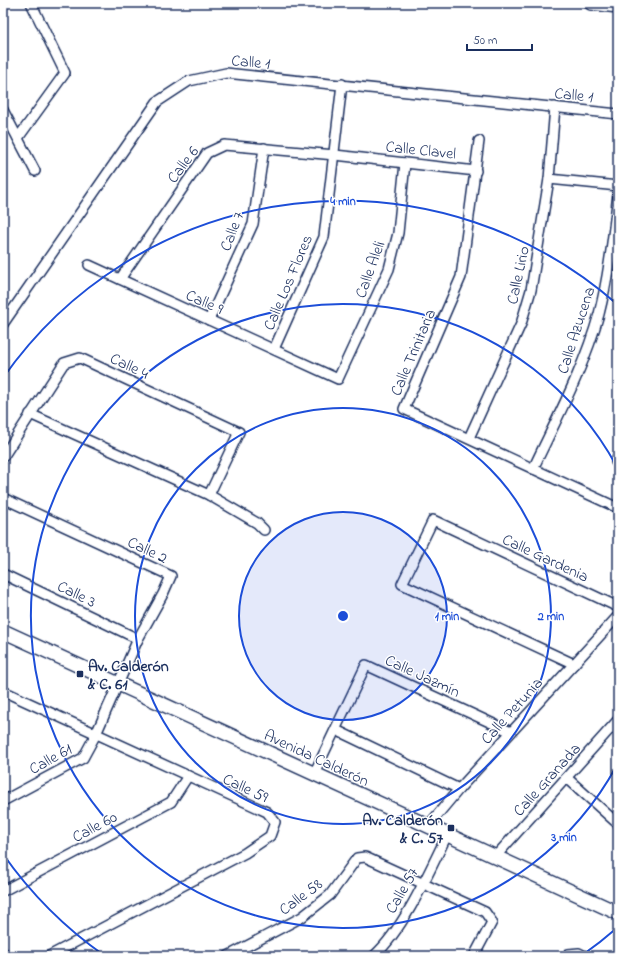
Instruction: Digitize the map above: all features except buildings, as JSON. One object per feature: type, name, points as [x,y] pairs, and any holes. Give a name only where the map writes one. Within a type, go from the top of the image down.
[{"type":"street","points":[[18,138],[65,73],[31,3]]},
{"type":"street","points":[[592,3],[618,6]]},
{"type":"street","name":"Calle 1","points":[[3,324],[157,102],[189,81],[226,73],[618,114]]},
{"type":"street","name":"Calle Los Flores","points":[[274,349],[324,238],[335,155],[342,84]]},
{"type":"street","name":"Calle Lirio","points":[[469,438],[521,324],[531,290],[550,179],[555,108]]},
{"type":"street","points":[[3,110],[35,171]]},
{"type":"street","name":"Calle Clavel","points":[[335,155],[476,171],[480,141]]},
{"type":"street","name":"Calle 6","points":[[120,279],[207,153],[224,145],[335,155]]},
{"type":"street","name":"Calle 7","points":[[209,320],[253,224],[264,148]]},
{"type":"street","name":"Calle Aleli","points":[[338,379],[389,269],[398,233],[405,163]]},
{"type":"street","name":"Calle Trinitaria","points":[[476,171],[461,277],[404,409],[618,508]]},
{"type":"street","points":[[550,179],[618,186]]},
{"type":"street","name":"Calle Azucena","points":[[534,469],[576,378],[598,316],[609,270],[618,194]]},
{"type":"street","name":"Calle 9","points":[[89,265],[338,379]]},
{"type":"street","name":"Calle 4","points":[[3,457],[64,363],[80,358],[239,432],[209,496]]},
{"type":"street","points":[[30,414],[209,496],[257,522],[264,530]]},
{"type":"street","name":"Calle 2","points":[[3,498],[171,576],[163,594],[138,639],[117,684]]},
{"type":"street","name":"Calle Gardenia","points":[[574,664],[402,584],[433,520],[618,607]]},
{"type":"street","name":"Calle 3","points":[[3,574],[138,639]]},
{"type":"street","name":"Calle Petunia","points":[[428,826],[459,789],[618,616]]},
{"type":"street","name":"Avenida Calderón","points":[[3,631],[618,913]]},
{"type":"street","name":"Calle Jazmín","points":[[336,730],[366,665],[511,732]]},
{"type":"street","name":"Calle 61","points":[[3,801],[83,758],[96,734],[117,684]]},
{"type":"street","name":"Calle 59","points":[[4,694],[267,812],[275,822],[270,836],[245,853],[49,956]]},
{"type":"street","name":"Calle Granada","points":[[495,857],[618,720]]},
{"type":"street","points":[[314,774],[336,730],[459,789]]},
{"type":"street","name":"Calle 60","points":[[3,891],[171,802],[188,776]]},
{"type":"street","points":[[567,778],[618,824]]},
{"type":"street","name":"Calle 57","points":[[374,956],[386,946],[423,884],[447,835]]},
{"type":"street","name":"Calle 58","points":[[228,956],[302,917],[330,895],[357,858],[366,858],[423,884]]},
{"type":"street","points":[[423,884],[485,912],[492,922],[474,956]]},
{"type":"street","points":[[3,952],[5,956]]},
{"type":"street","points":[[567,956],[568,954],[579,953],[585,956]]},
{"type":"place","name":"Av. Calderón & C. 61","points":[[80,674]]},
{"type":"place","name":"Av. Calderón & C. 57","points":[[451,828]]}]
